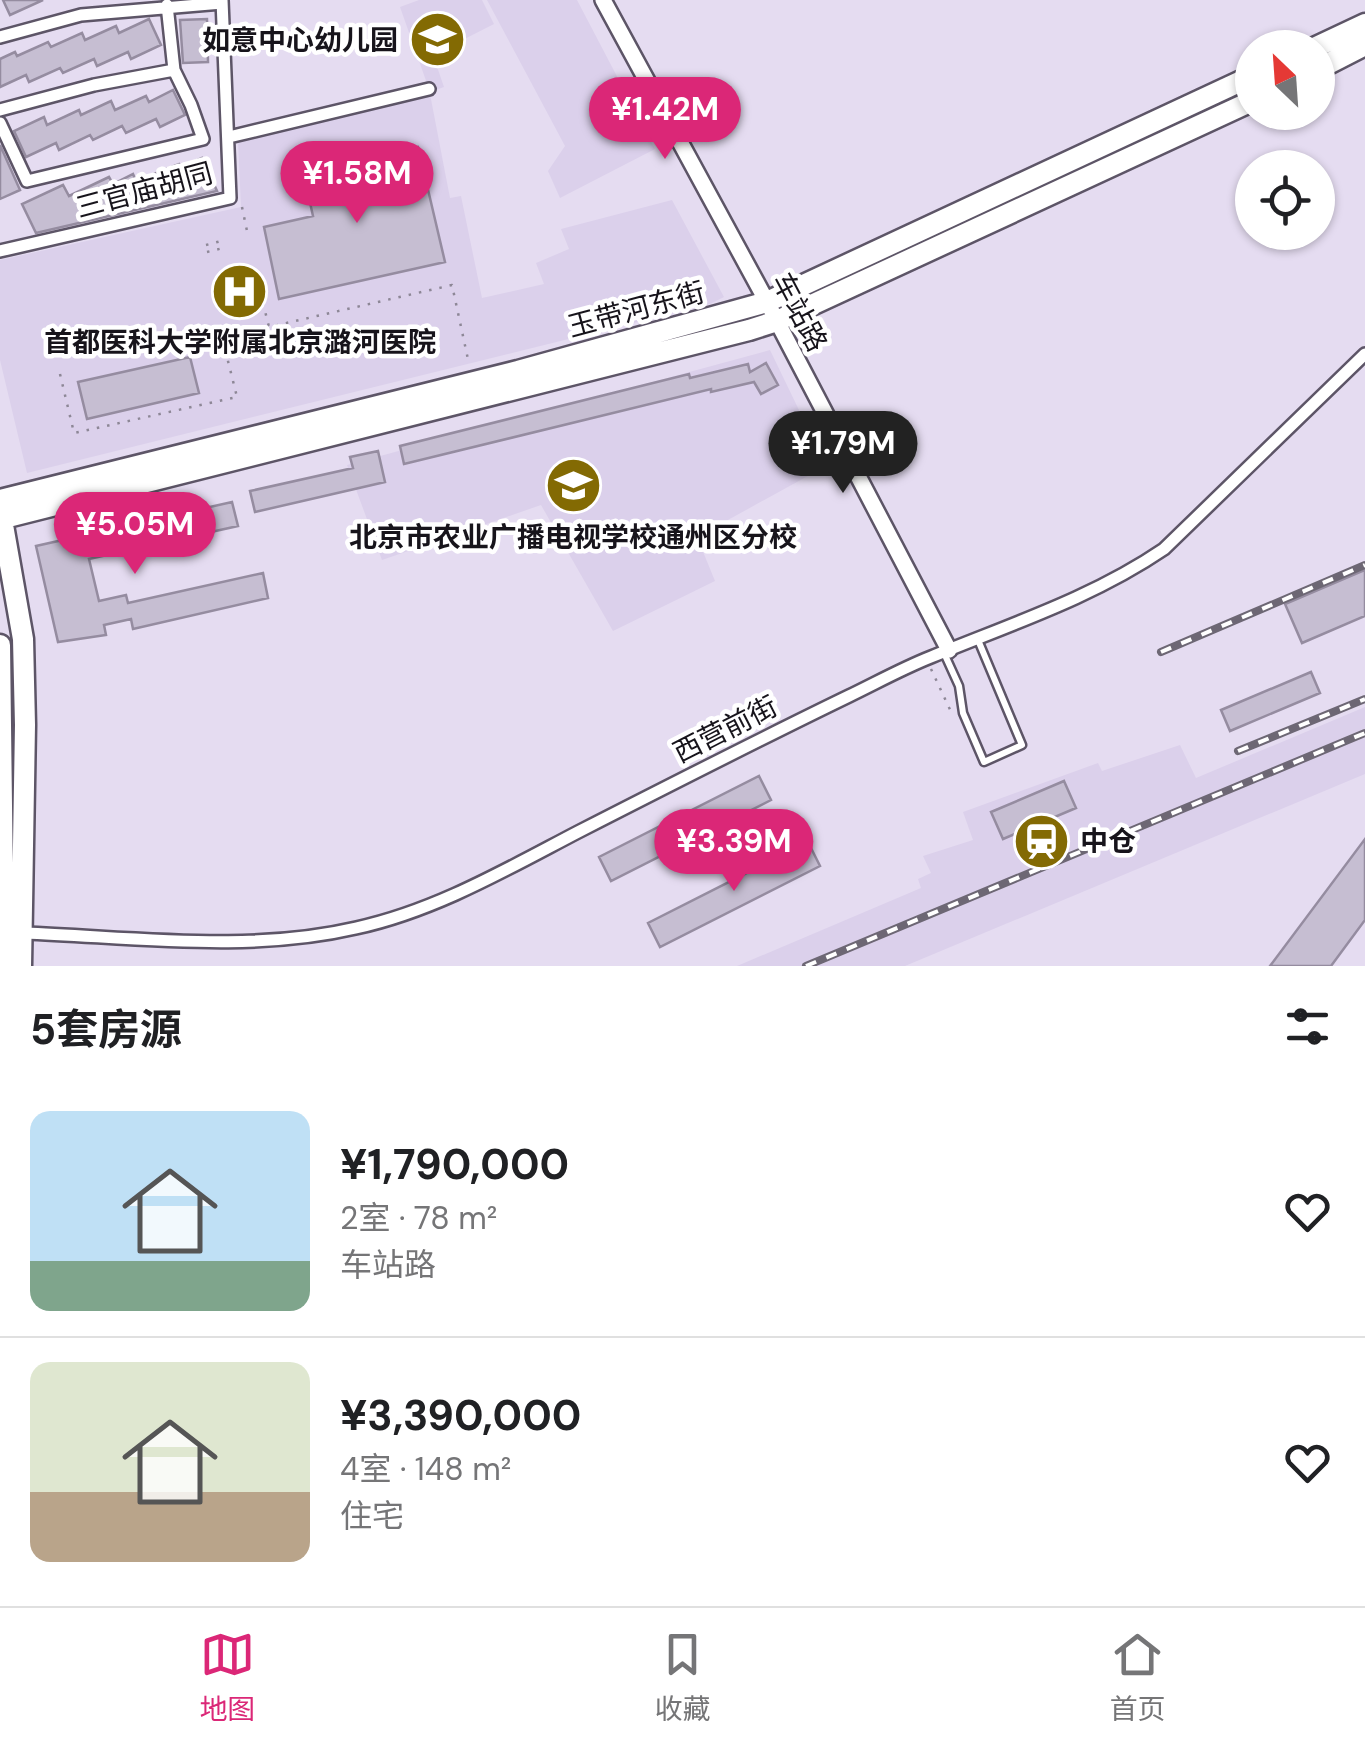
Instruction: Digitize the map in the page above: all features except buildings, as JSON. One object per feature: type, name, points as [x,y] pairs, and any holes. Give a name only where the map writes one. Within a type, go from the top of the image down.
[{"type":"main road","points":[[1335,38],[1365,24]]},
{"type":"main road","points":[[1335,60],[1365,45]]},
{"type":"main road","name":"玉带河东街","points":[[772,311],[1235,84]]},
{"type":"main road","name":"玉带河东街","points":[[1,511],[561,380],[772,311],[1235,108]]},
{"type":"main road","points":[[1,511],[22,639],[26,703],[21,966]]},
{"type":"main road","points":[[0,645],[4,966]]},
{"type":"street","name":"车站路","points":[[603,0],[772,311],[946,651]]},
{"type":"street","points":[[0,37],[81,16],[222,1]]},
{"type":"street","name":"三官庙胡同","points":[[0,251],[230,198],[222,1]]},
{"type":"street","points":[[0,123],[27,181],[202,138],[192,105],[174,70],[167,5]]},
{"type":"street","points":[[0,110],[174,70]]},
{"type":"street","points":[[229,137],[429,89]]},
{"type":"street","name":"西营前街","points":[[24,933],[237,941],[301,938],[358,928],[405,914],[486,880],[749,744],[946,651],[1112,582],[1164,549],[1365,354]]},
{"type":"lane","points":[[946,651],[960,686],[962,713],[984,762],[1022,745],[978,640]]},
{"type":"path","points":[[242,207],[247,230]]},
{"type":"path","points":[[206,245],[225,240]]},
{"type":"path","points":[[208,252],[227,247]]},
{"type":"path","points":[[60,374],[74,433],[237,397],[222,337],[452,285],[470,364]]},
{"type":"path","points":[[220,300],[238,295]]},
{"type":"path","points":[[222,306],[240,302]]},
{"type":"path","points":[[264,303],[269,327]]},
{"type":"shaded area","name":"如意中心幼儿园","points":[[419,0],[482,0],[494,24],[433,55],[444,87],[430,92],[400,7]]},
{"type":"shaded area","points":[[487,0],[577,0],[655,149],[560,198],[548,171],[565,146]]},
{"type":"shaded area","name":"首都医科大学附属北京潞河医院","points":[[430,94],[450,198],[461,196],[482,298],[544,284],[536,263],[569,249],[561,229],[672,200],[724,297],[710,304],[27,473],[0,360],[0,260],[241,207],[238,141]]},
{"type":"shaded area","name":"北京市农业广播电视学校通州区分校","points":[[770,350],[826,466],[697,537],[715,581],[613,631],[541,505],[382,560],[347,465]]},
{"type":"shaded area","points":[[1365,707],[1365,774],[905,966],[737,966],[921,888],[918,879],[931,873],[923,856],[973,840],[963,812],[1098,763],[1102,771],[1180,745],[1196,778]]},
{"type":"railway","points":[[1161,652],[1365,565]]},
{"type":"railway","points":[[1238,751],[1365,699]]},
{"type":"railway","points":[[806,966],[1365,733]]},
{"type":"place","name":"如意中心幼儿园","points":[[437,40]]},
{"type":"place","name":"首都医科大学附属北京潞河医院","points":[[240,291]]},
{"type":"place","name":"北京市农业广播电视学校通州区分校","points":[[573,486]]},
{"type":"place","name":"中仓","points":[[1041,841]]}]
